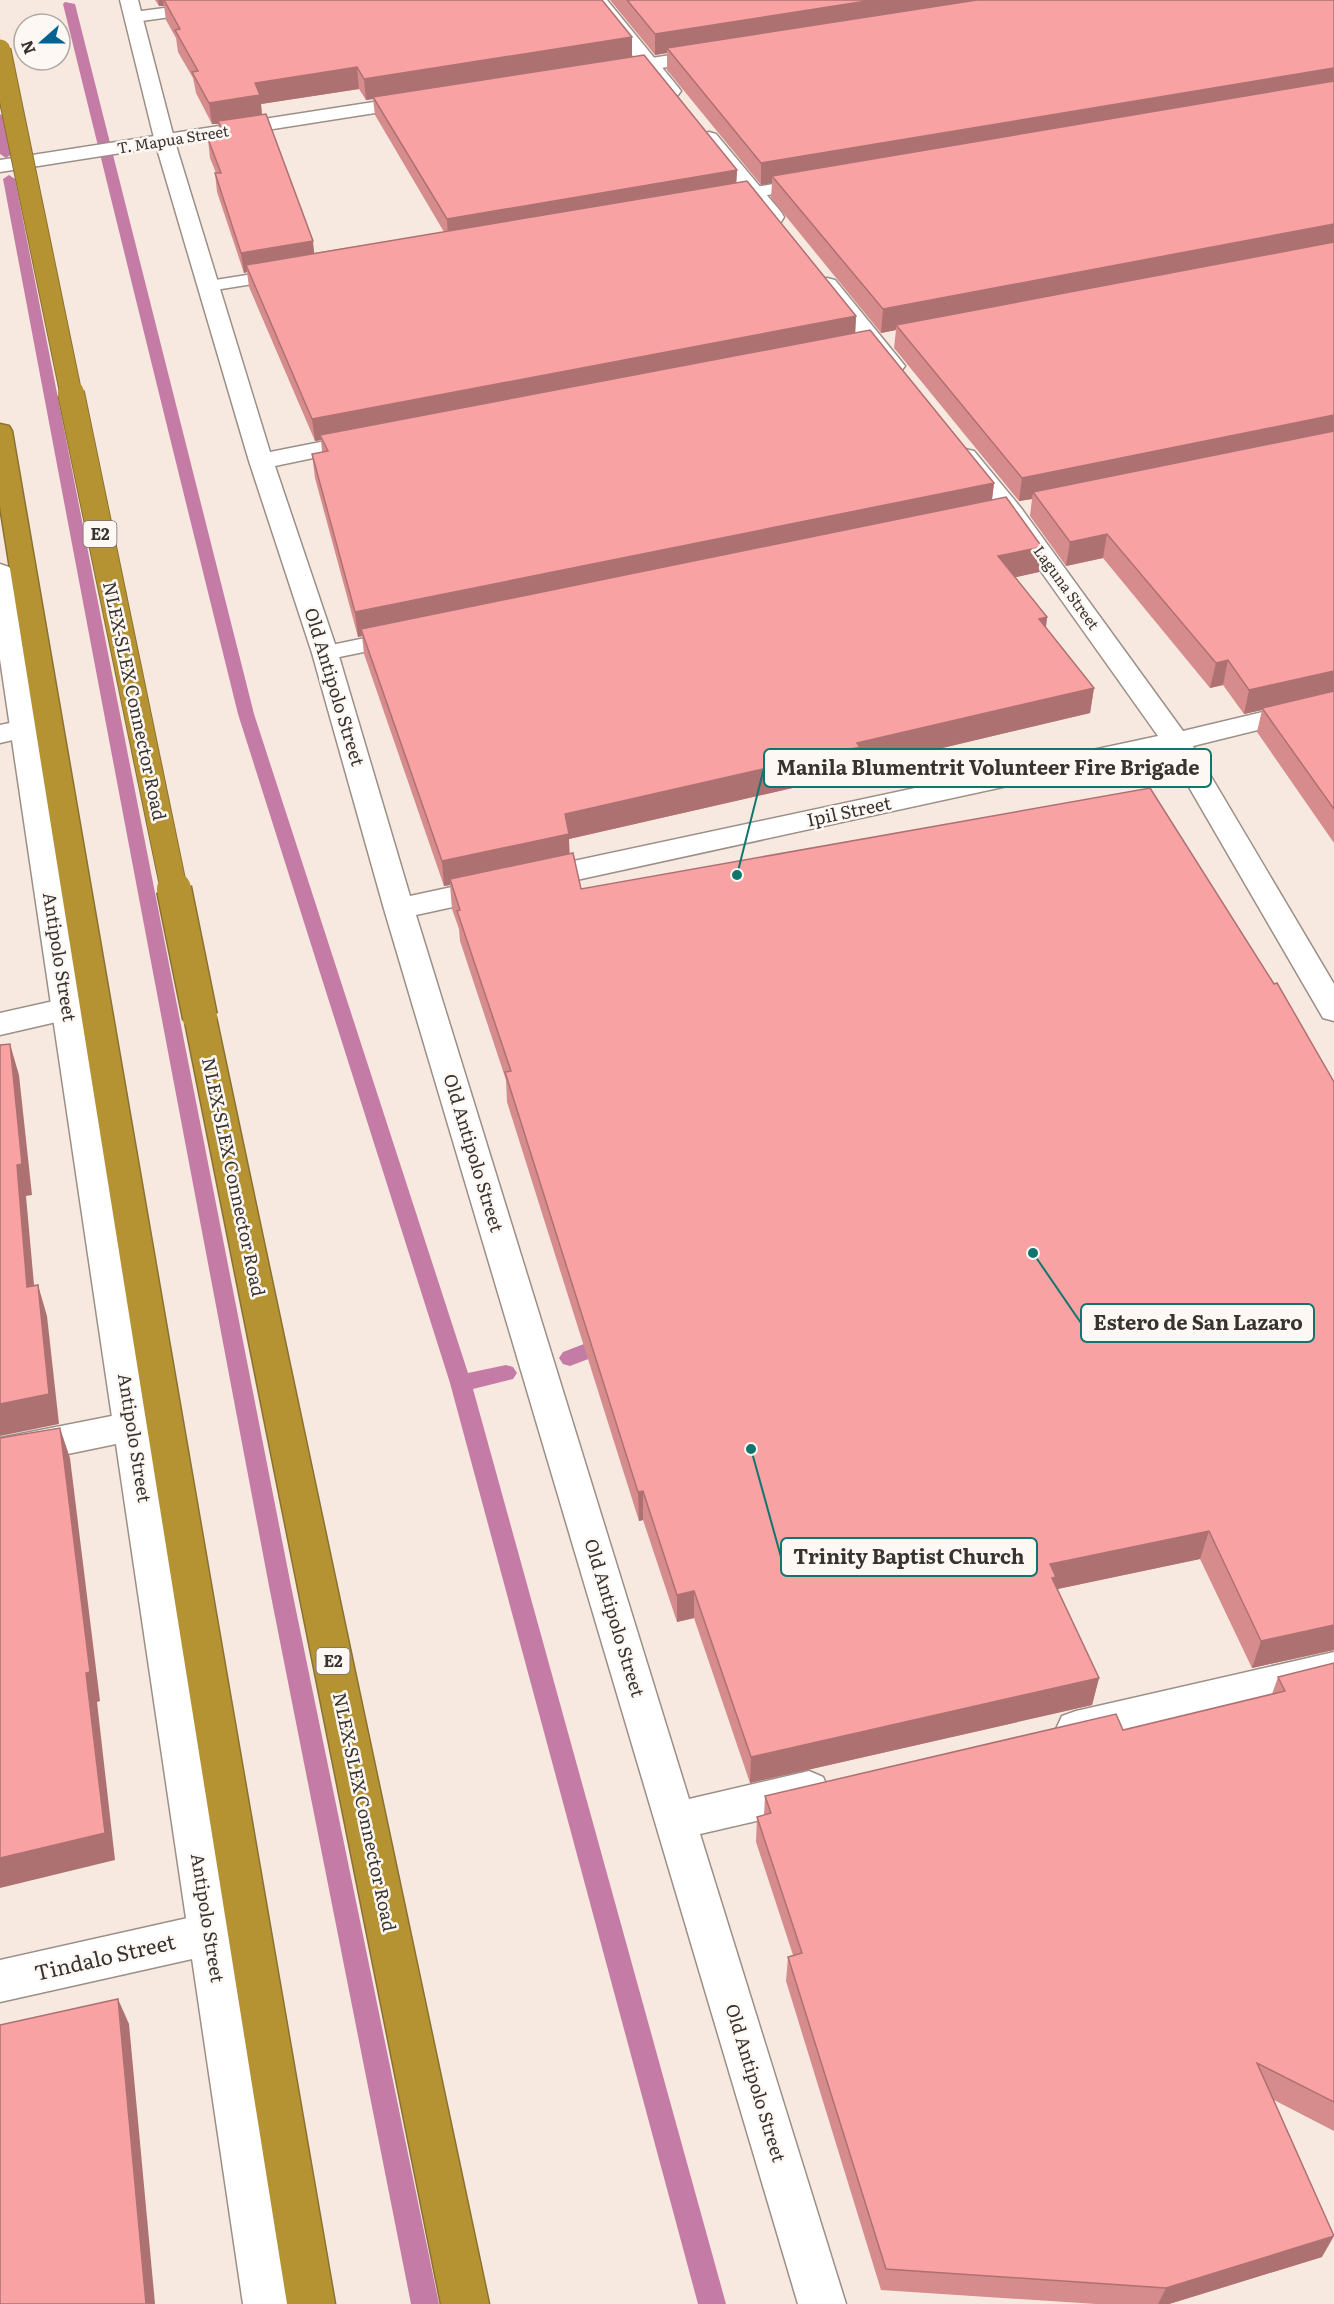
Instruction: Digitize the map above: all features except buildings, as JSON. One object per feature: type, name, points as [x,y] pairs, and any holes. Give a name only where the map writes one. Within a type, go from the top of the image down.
[{"type":"highway","name":"NLEX-SLEX Connector Road","points":[[0,50],[465,2304]]},
{"type":"highway","points":[[0,431],[311,2304]]},
{"type":"street","points":[[597,0],[790,239]]},
{"type":"street","name":"Old Antipolo Street","points":[[131,9],[165,142],[261,461],[325,653],[399,909],[822,2304]]},
{"type":"street","points":[[581,75],[727,52]]},
{"type":"street","name":"T. Mapua Street","points":[[0,166],[443,97]]},
{"type":"street","points":[[813,267],[909,386]]},
{"type":"street","points":[[261,461],[391,436]]},
{"type":"street","name":"Laguna Street","points":[[953,441],[1012,513],[1176,741],[1334,1010]]},
{"type":"street","name":"Antipolo Street","points":[[0,572],[12,731],[67,1009],[267,2304]]},
{"type":"street","name":"Ipil Street","points":[[399,909],[1176,741],[1334,703]]},
{"type":"street","points":[[0,1024],[67,1009]]},
{"type":"street","points":[[0,1453],[132,1427]]},
{"type":"street","points":[[1045,1736],[1334,1669]]},
{"type":"street","points":[[675,1821],[848,1781]]},
{"type":"street","name":"Tindalo Street","points":[[0,1982],[210,1934]]},
{"type":"lane","points":[[131,9],[258,0]]},
{"type":"lane","points":[[706,200],[823,181]]},
{"type":"lane","points":[[209,286],[301,271]]},
{"type":"lane","points":[[325,653],[418,634]]},
{"type":"waterway","points":[[69,4],[246,714],[461,1383]]},
{"type":"waterway","points":[[0,118],[6,154]]},
{"type":"waterway","points":[[9,179],[280,1586],[425,2304]]},
{"type":"waterway","points":[[570,1358],[610,1342]]},
{"type":"waterway","points":[[461,1383],[506,1373]]},
{"type":"waterway","points":[[461,1383],[712,2304]]},
{"type":"place","name":"Manila Blumentrit Volunteer Fire Brigade","points":[[737,875]]},
{"type":"place","name":"Estero de San Lazaro","points":[[1033,1253]]},
{"type":"place","name":"Trinity Baptist Church","points":[[751,1449]]}]
